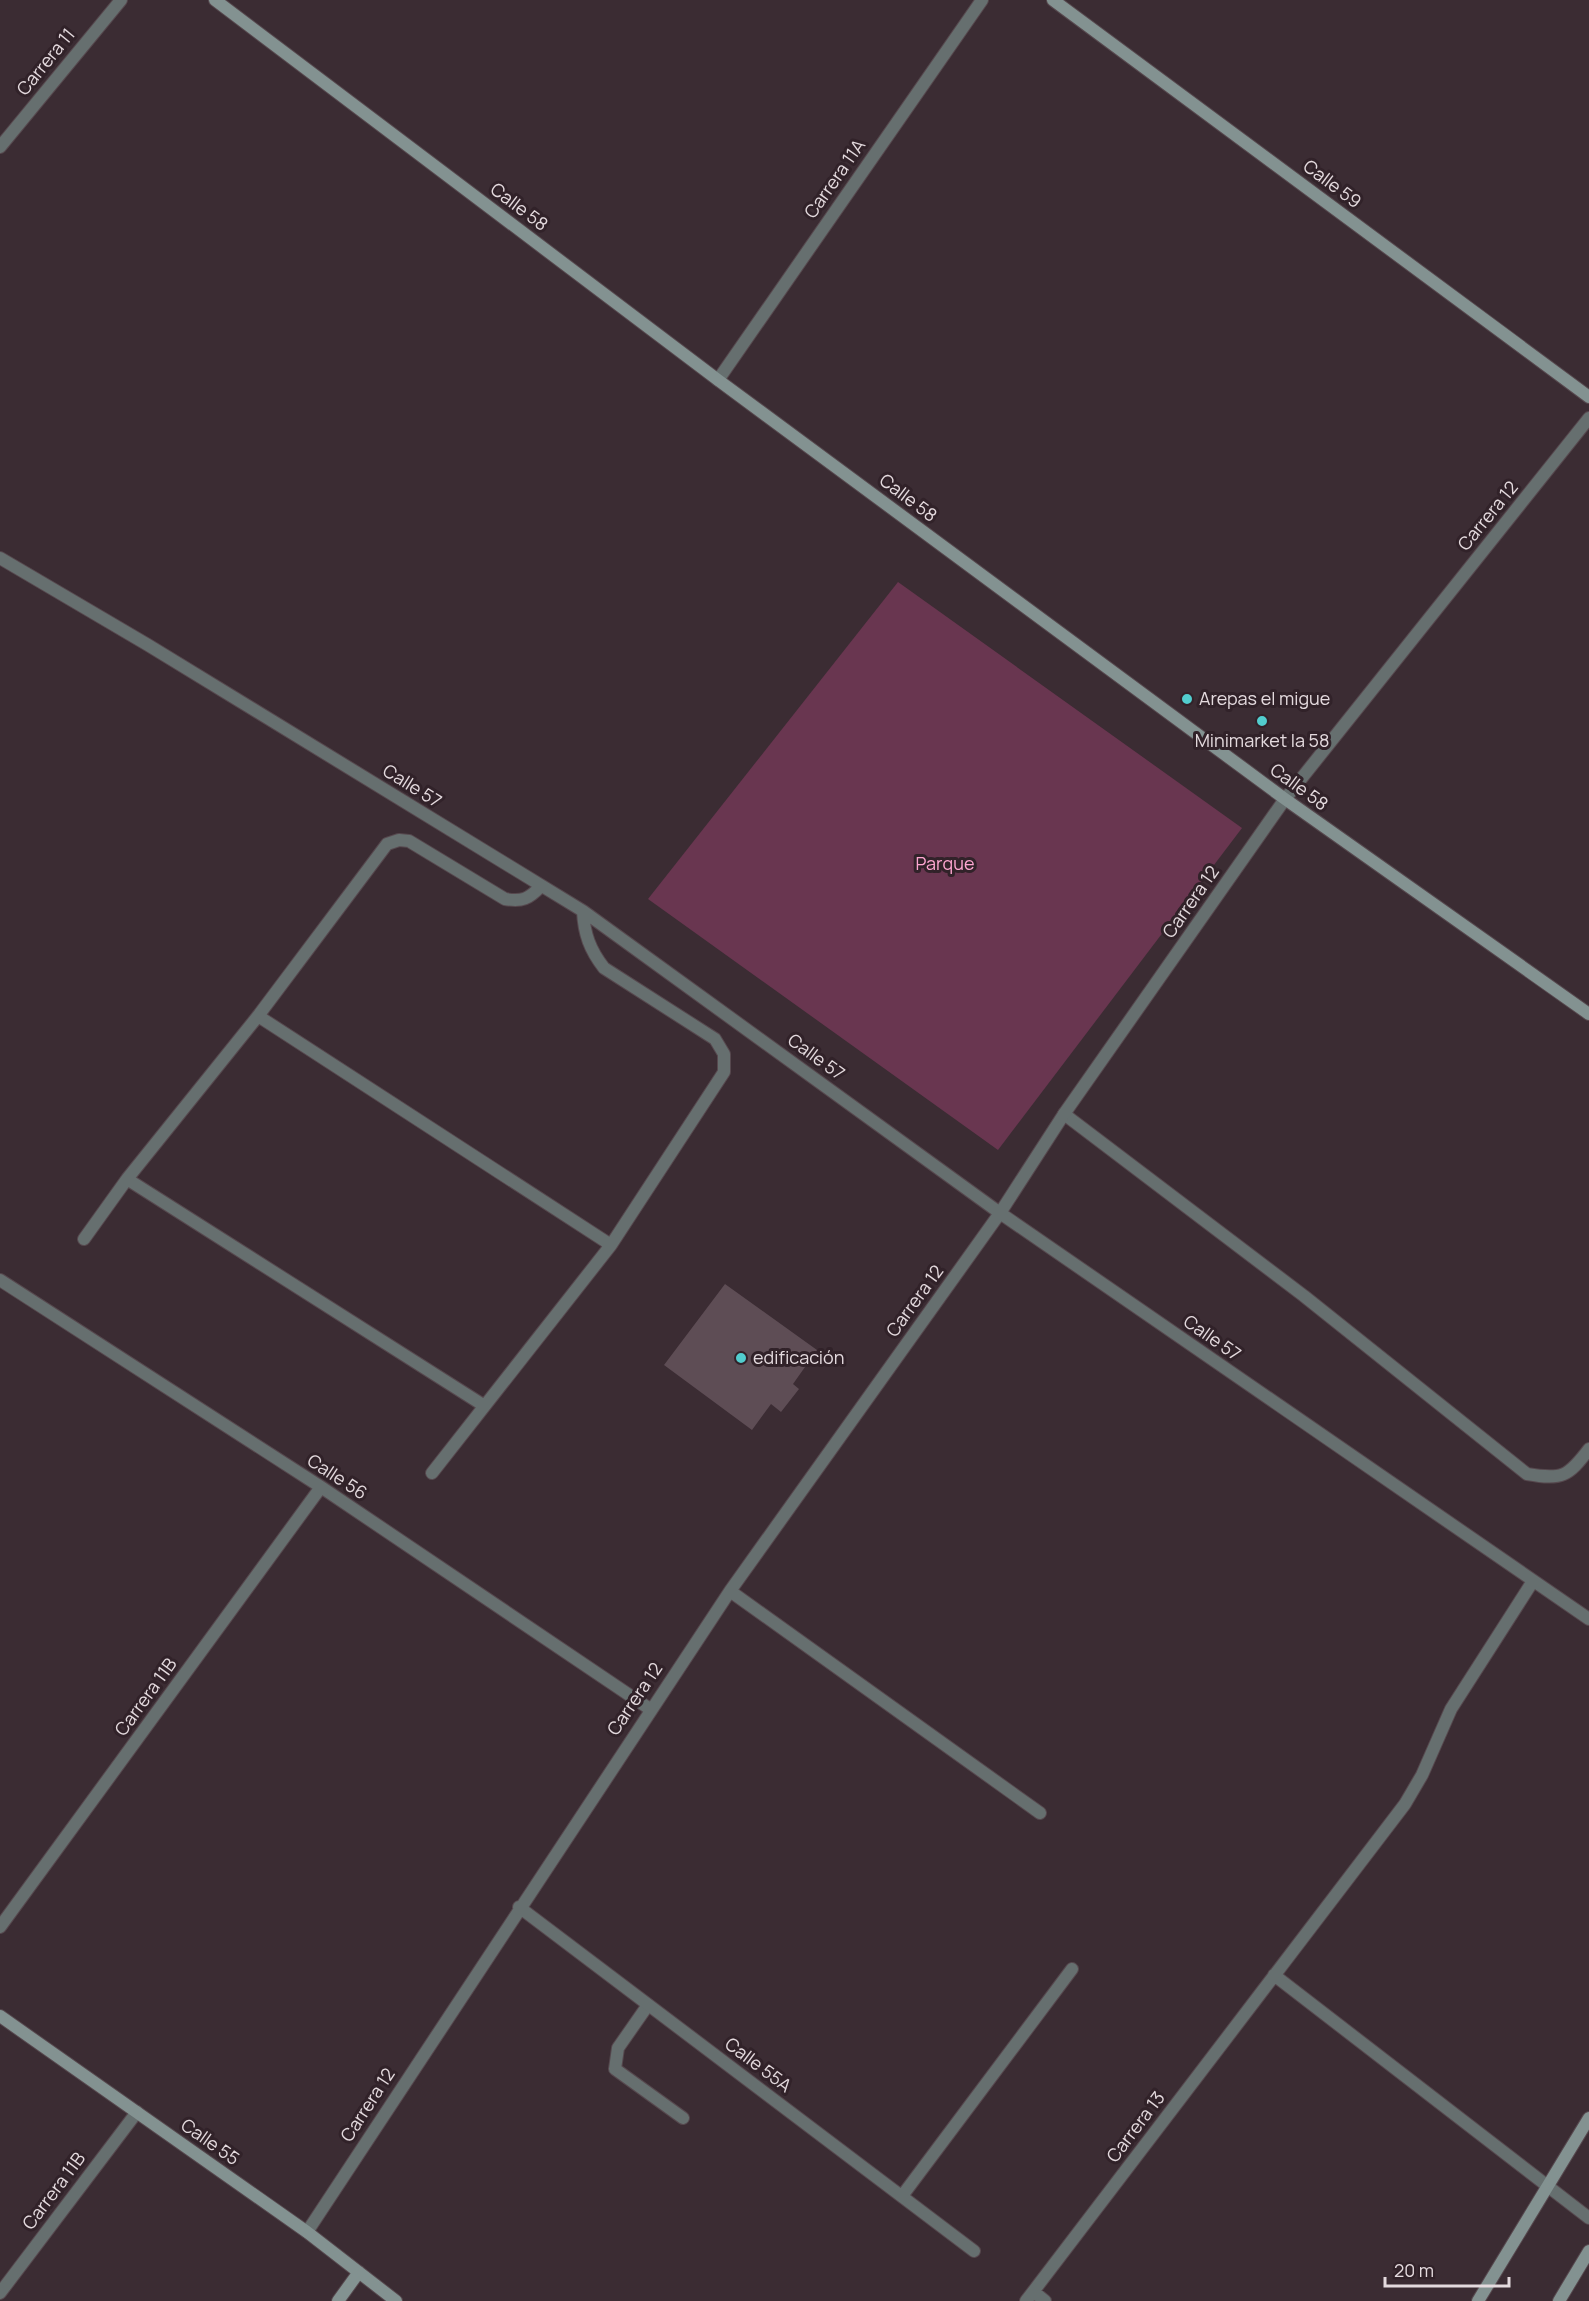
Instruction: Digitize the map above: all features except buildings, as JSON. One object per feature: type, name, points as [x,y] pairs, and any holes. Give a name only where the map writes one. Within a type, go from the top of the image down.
[{"type":"street","name":"Carrera 11","points":[[0,147],[121,0]]},
{"type":"street","name":"Calle 58","points":[[215,0],[718,380],[1285,800],[1589,1014]]},
{"type":"street","name":"Carrera 11A","points":[[718,380],[982,0]]},
{"type":"street","name":"Calle 59","points":[[1053,0],[1589,397]]},
{"type":"street","name":"Carrera 12","points":[[307,2232],[650,1708],[730,1591],[1000,1213],[1064,1114],[1285,800],[1589,418]]},
{"type":"street","name":"Calle 57","points":[[0,558],[148,645],[583,911],[1000,1213],[1589,1619]]},
{"type":"street","points":[[84,1239],[127,1179],[258,1016],[387,844],[399,840],[409,841],[505,899],[520,902],[534,895],[541,886]]},
{"type":"street","points":[[432,1473],[610,1245],[724,1072],[724,1054],[715,1039],[604,968],[591,952],[584,928],[583,911]]},
{"type":"street","points":[[258,1016],[610,1245]]},
{"type":"street","points":[[1064,1114],[1304,1296],[1527,1474],[1548,1478],[1572,1472],[1589,1449]]},
{"type":"street","points":[[127,1179],[483,1405]]},
{"type":"street","name":"Calle 56","points":[[0,1280],[321,1487],[650,1708]]},
{"type":"street","name":"Carrera 11B","points":[[0,1927],[321,1487]]},
{"type":"street","name":"Carrera 13","points":[[1030,2297],[1405,1804],[1422,1775],[1451,1708],[1533,1581]]},
{"type":"street","points":[[730,1591],[1040,1813]]},
{"type":"street","name":"Calle 55A","points":[[519,1907],[974,2251]]},
{"type":"street","points":[[902,2196],[1072,1969]]},
{"type":"street","points":[[1274,1975],[1589,2218]]},
{"type":"street","points":[[648,2004],[618,2048],[615,2069],[683,2118]]},
{"type":"street","name":"Calle 55","points":[[0,2016],[307,2232],[396,2301]]},
{"type":"street","name":"Carrera 11B","points":[[0,2293],[137,2112]]},
{"type":"street","points":[[1478,2301],[1589,2118]]},
{"type":"street","points":[[1559,2301],[1589,2251]]},
{"type":"street","points":[[338,2301],[359,2272]]},
{"type":"street","points":[[1030,2297],[1045,2301]]},
{"type":"green space","name":"Parque","points":[[898,582],[1242,828],[998,1150],[648,899]]},
{"type":"place","name":"Arepas el migue","points":[[1187,699]]},
{"type":"place","name":"Minimarket la 58","points":[[1262,721]]},
{"type":"place","name":"edificación","points":[[741,1358]]}]
